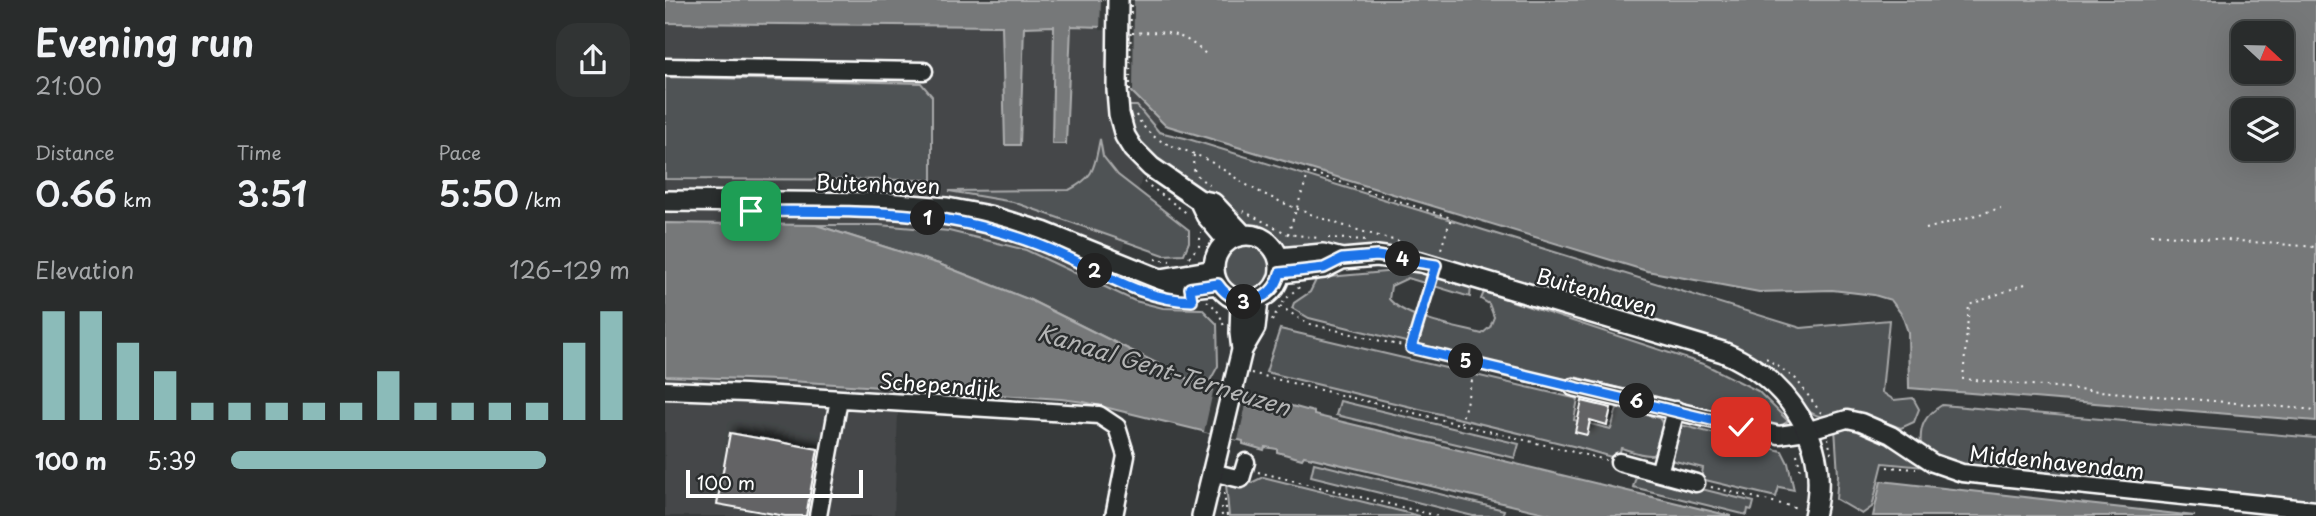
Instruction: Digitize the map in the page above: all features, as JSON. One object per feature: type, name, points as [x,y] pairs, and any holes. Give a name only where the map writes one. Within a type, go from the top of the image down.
[{"type":"main road","points":[[1118,0],[1126,92],[1119,114],[1125,136],[1133,149],[1151,167],[1207,194],[1235,238]]},
{"type":"main road","name":"Buitenhaven","points":[[665,201],[885,203],[947,208],[989,216],[1043,232],[1182,288],[1212,285]]},
{"type":"main road","points":[[1253,235],[1266,241],[1279,265],[1271,292],[1249,300],[1228,295],[1212,285],[1216,255],[1235,238],[1253,235]]},
{"type":"main road","name":"Buitenhaven","points":[[1279,265],[1322,254],[1342,259],[1377,256],[1436,265],[1481,281],[1723,352],[1743,361],[1774,384],[1802,418],[1799,432],[1817,467],[1818,491],[1808,513]]},
{"type":"main road","name":"Buitenhaven","points":[[1161,279],[1187,274],[1212,285]]},
{"type":"main road","points":[[1205,511],[1218,474],[1221,436],[1242,350],[1255,327],[1249,300]]},
{"type":"street","points":[[665,67],[924,71]]},
{"type":"street","points":[[1573,387],[1763,432],[1779,435],[1799,432]]},
{"type":"street","name":"Schependijk","points":[[665,390],[1099,415],[1117,427],[1126,456],[1114,516]]},
{"type":"street","points":[[818,516],[839,399]]},
{"type":"street","points":[[1659,473],[1676,410]]},
{"type":"street","name":"Middenhavendam","points":[[1799,432],[1847,419],[1891,435],[1933,463],[1962,473],[2316,510]]},
{"type":"street","points":[[1619,463],[1696,483]]},
{"type":"street","points":[[1218,474],[1241,479],[1245,465]]},
{"type":"path","points":[[1126,92],[1131,0]]},
{"type":"path","points":[[1124,33],[1167,31],[1182,35],[1209,56]]},
{"type":"path","points":[[1135,112],[1143,127],[1159,142],[1194,154],[1247,186],[1296,208],[1406,243]]},
{"type":"path","points":[[1194,154],[1194,173],[1207,194]]},
{"type":"path","points":[[1288,234],[1309,172],[1451,218],[1411,348]]},
{"type":"path","points":[[1238,207],[1288,234],[1376,241],[1383,237]]},
{"type":"path","points":[[1926,229],[2001,208]]},
{"type":"path","points":[[1187,274],[1185,260],[1191,257],[1199,246],[1200,229]]},
{"type":"path","points":[[2151,234],[2316,247]]},
{"type":"path","points":[[1093,270],[1137,291],[1170,300]]},
{"type":"path","points":[[2025,284],[1969,305],[1963,379],[2316,410]]},
{"type":"path","points":[[1212,285],[1215,306],[1224,327]]},
{"type":"path","points":[[1426,301],[1433,303]]},
{"type":"path","points":[[1280,306],[1306,323],[1573,387]]},
{"type":"path","points":[[1461,424],[1476,363]]},
{"type":"path","points":[[1247,372],[1619,463]]},
{"type":"path","points":[[1799,432],[1801,472]]},
{"type":"path","points":[[1245,465],[1438,516]]},
{"type":"path","points":[[1218,474],[1227,516]]},
{"type":"path","points":[[1696,483],[1808,513]]},
{"type":"shaded area","points":[[665,0],[1160,0],[1163,100],[1086,383],[901,337],[894,516],[665,516]]},
{"type":"shaded area","points":[[665,77],[921,83],[932,96],[932,180],[665,179]]},
{"type":"shaded area","points":[[1124,106],[1137,106],[1159,132],[1801,328],[1889,320],[1882,392],[1894,400],[1913,398],[1919,409],[1914,422],[1901,428],[1853,412],[1816,415],[1810,412],[1777,375],[1406,251],[1294,252],[1281,247],[1239,222],[1156,163],[1135,140]]},
{"type":"shaded area","points":[[1100,139],[1103,156],[1118,175],[1189,230],[1189,242],[1184,254],[1164,255],[1013,202],[949,191],[1069,190],[1089,175]]},
{"type":"shaded area","points":[[816,225],[879,225],[949,231],[1026,250],[1135,301],[1163,308],[1202,309],[1217,324],[1218,366],[1206,388],[1030,300],[939,264]]},
{"type":"shaded area","points":[[1247,245],[1263,252],[1270,268],[1263,284],[1247,291],[1231,284],[1224,268],[1231,252]]},
{"type":"shaded area","points":[[1397,271],[1429,273],[1471,287],[1470,297],[1408,278],[1391,286],[1389,299],[1419,317],[1482,334],[1490,327],[1494,317],[1489,304],[1481,299],[1484,292],[1706,365],[1758,391],[1788,421],[1779,428],[1574,377],[1571,383],[1309,318],[1292,308],[1294,303],[1310,292],[1317,278]]},
{"type":"shaded area","points":[[1280,329],[1578,399],[1574,420],[1611,429],[1617,408],[1659,418],[1663,431],[1661,442],[1657,451],[1651,455],[1621,448],[1618,459],[1266,372]]},
{"type":"shaded area","points":[[1340,401],[1519,444],[1515,458],[1336,415]]},
{"type":"shaded area","points":[[1942,405],[2316,438],[2316,502],[1945,464],[1921,446],[1924,422]]},
{"type":"shaded area","points":[[1677,424],[1782,451],[1788,463],[1794,490],[1779,487],[1776,497],[1701,479],[1703,468],[1675,461],[1670,457]]},
{"type":"shaded area","points":[[1852,427],[1892,443],[1924,467],[1883,463],[1872,507],[1862,514],[1836,499],[1838,475],[1835,428]]},
{"type":"shaded area","points":[[1314,463],[1504,510],[1502,516],[1473,516],[1311,476]]},
{"type":"shaded area","points":[[1637,473],[1754,502],[1752,510],[1748,509],[1747,515],[1633,487]]},
{"type":"shaded area","points":[[1263,477],[1420,516],[1229,516],[1226,484],[1241,488]]},
{"type":"water","points":[[665,0],[2316,0],[2316,421],[1909,388],[1908,332],[1902,315],[1891,300],[1832,290],[1759,292],[1647,271],[1165,125],[1132,92],[1132,28],[1071,26],[1066,144],[1052,144],[1054,26],[1024,27],[1020,145],[1005,145],[1002,26],[665,23]]},
{"type":"water","name":"Kanaal Gent-Terneuzen","points":[[665,223],[816,225],[939,264],[1030,300],[1206,388],[1253,399],[1254,396],[1287,408],[1288,405],[1314,412],[1314,415],[1731,516],[1557,516],[1304,456],[1302,459],[1277,452],[1277,449],[1265,447],[1264,450],[1243,444],[1243,441],[1084,402],[775,380],[665,376]]},
{"type":"water","points":[[1881,481],[2195,516],[1873,516]]},
{"type":"pier","points":[[1101,0],[1134,0],[1133,91],[1128,91],[1129,31],[1100,30]]},
{"type":"pier","points":[[1214,387],[1248,396],[1238,440],[1204,432]]},
{"type":"building","points":[[1582,401],[1611,408],[1607,425],[1590,420],[1587,435],[1575,432]]},
{"type":"building","points":[[730,433],[818,449],[806,516],[785,516],[717,504]]},
{"type":"route","points":[[751,211],[886,213],[934,218],[987,228],[1063,255],[1137,291],[1170,300],[1192,301],[1190,288],[1218,284],[1234,299],[1252,301],[1271,292],[1280,273],[1324,268],[1342,259],[1377,256],[1436,265],[1411,348],[1741,427]]}]
